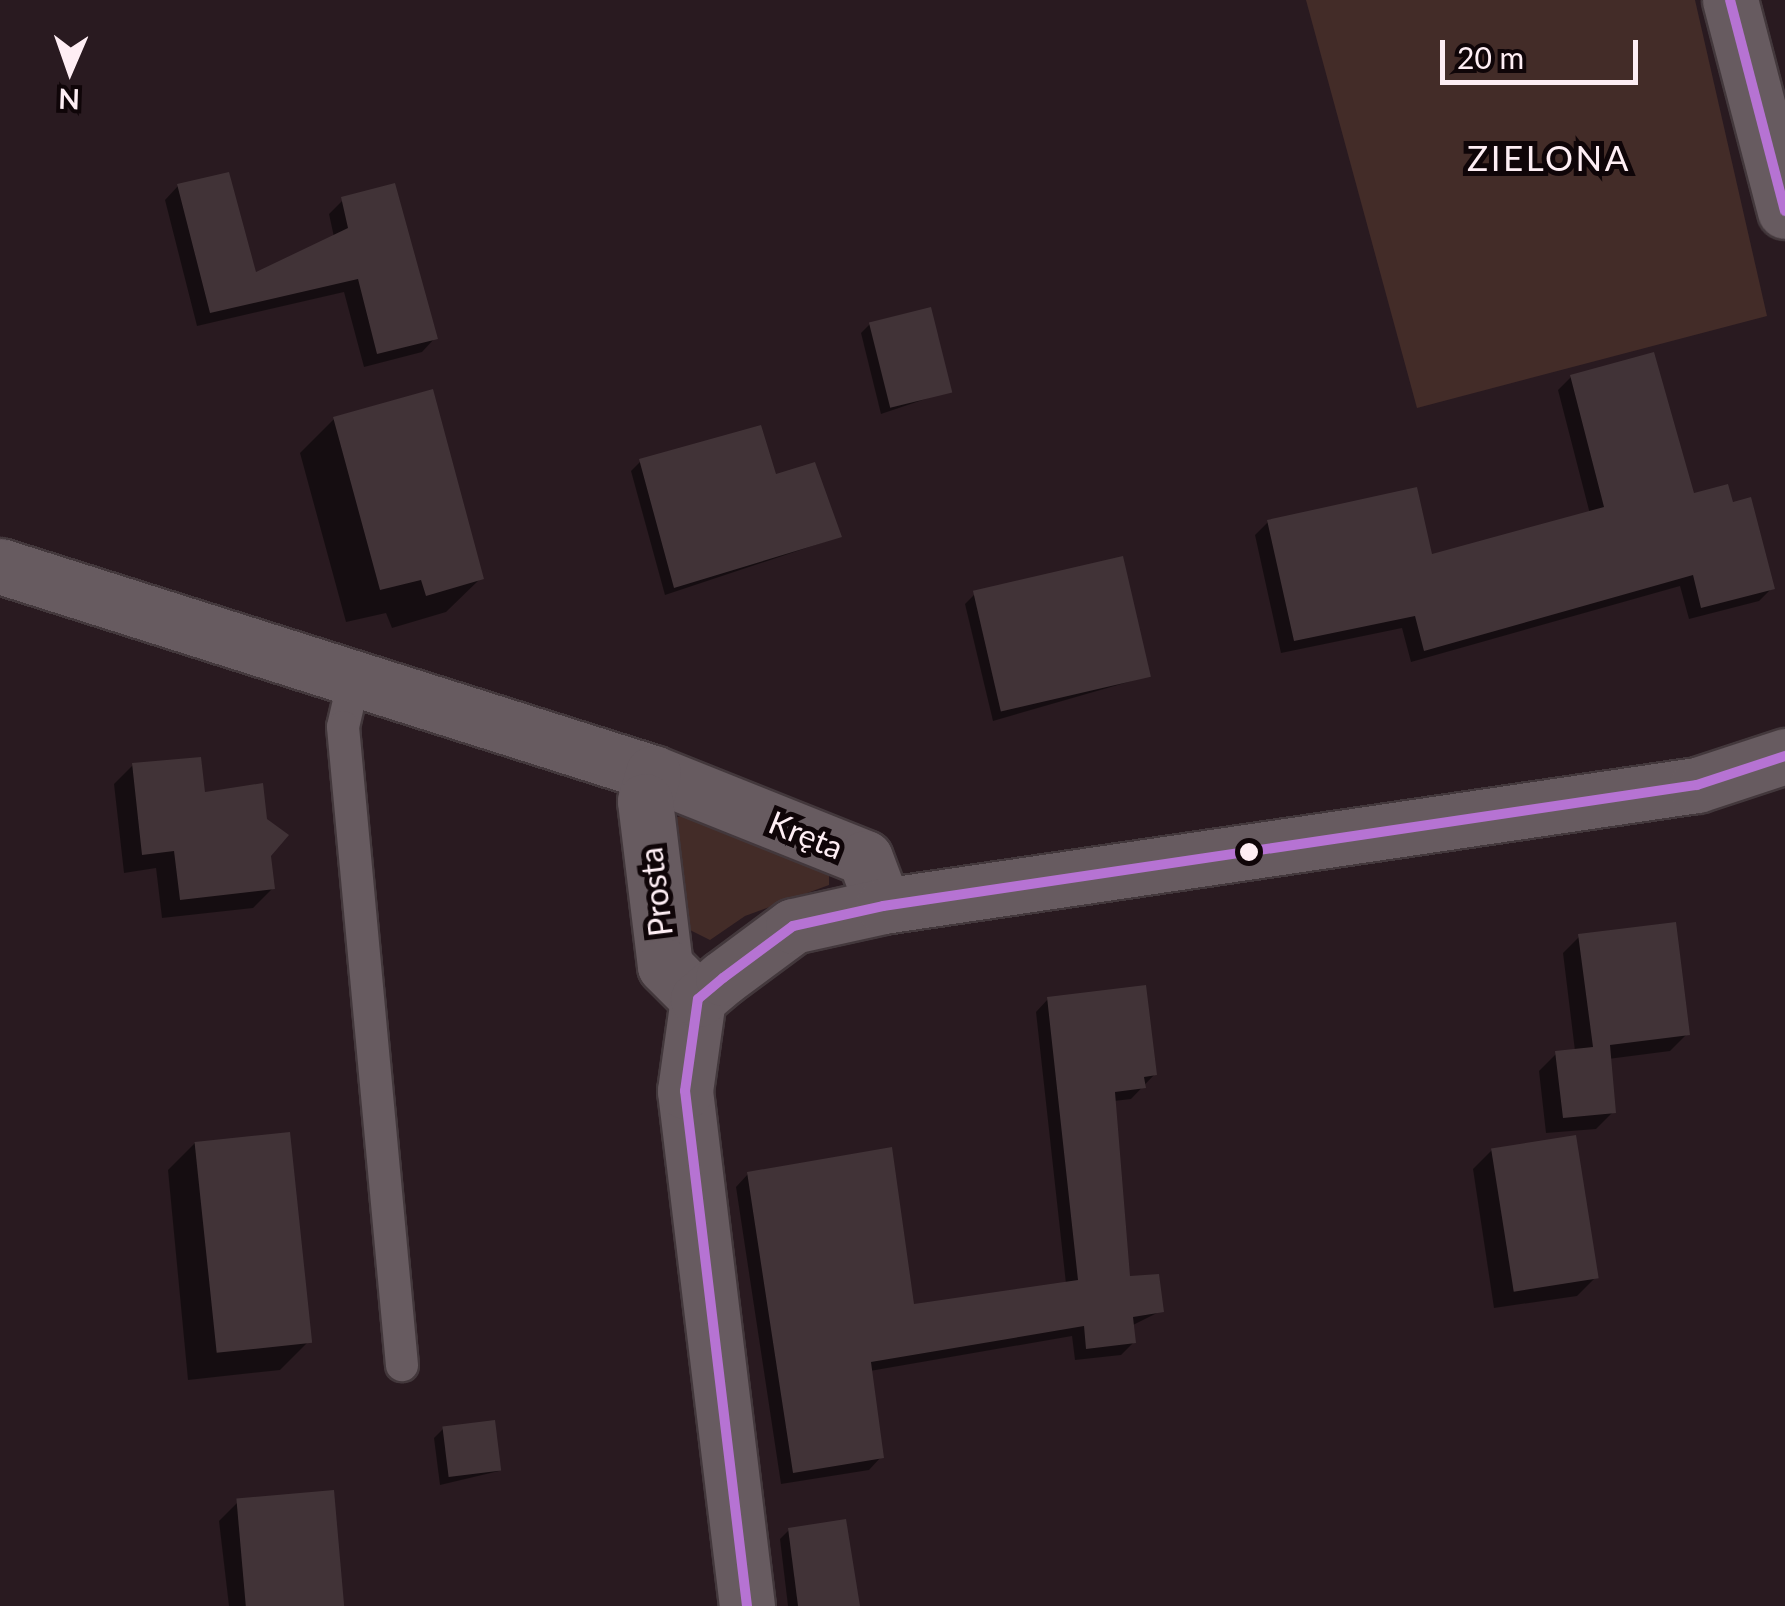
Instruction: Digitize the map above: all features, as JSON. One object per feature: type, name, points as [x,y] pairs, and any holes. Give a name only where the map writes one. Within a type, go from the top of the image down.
[{"type":"street","points":[[1730,0],[1785,211]]},
{"type":"street","name":"Kręta","points":[[0,566],[355,675],[654,774],[864,858],[883,906]]},
{"type":"street","points":[[747,1606],[685,1092],[698,999],[793,926],[883,906],[1697,784],[1785,756]]},
{"type":"street","name":"Prosta","points":[[654,774],[646,801],[665,966],[698,999]]},
{"type":"lane","points":[[355,675],[343,727],[402,1365]]},
{"type":"shaded area","points":[[1306,0],[1695,0],[1767,316],[1417,408]]},
{"type":"shaded area","points":[[688,814],[829,871],[829,885],[745,916],[710,940],[690,930],[677,817]]},
{"type":"building","points":[[229,172],[256,272],[348,228],[341,197],[395,183],[438,339],[377,354],[358,279],[210,313],[177,184]]},
{"type":"building","points":[[931,307],[952,392],[890,408],[869,322]]},
{"type":"building","points":[[1654,352],[1694,493],[1728,484],[1733,502],[1751,497],[1775,589],[1701,608],[1693,575],[1424,651],[1415,616],[1294,641],[1267,520],[1417,487],[1432,554],[1604,507],[1570,375]]},
{"type":"building","points":[[433,389],[484,579],[426,596],[421,580],[380,590],[333,417]]},
{"type":"building","points":[[761,425],[776,474],[815,462],[842,537],[674,588],[639,459]]},
{"type":"building","points":[[1123,556],[1151,677],[1001,711],[973,591]]},
{"type":"building","points":[[201,757],[205,792],[263,783],[267,819],[289,835],[271,856],[275,889],[180,900],[174,851],[142,855],[132,763]]},
{"type":"building","points":[[1676,922],[1690,1035],[1610,1045],[1616,1113],[1563,1118],[1555,1051],[1593,1047],[1578,934]]},
{"type":"building","points":[[1146,985],[1157,1075],[1144,1077],[1146,1088],[1115,1092],[1130,1276],[1159,1274],[1164,1312],[1133,1317],[1136,1343],[1086,1349],[1084,1326],[871,1362],[884,1458],[793,1473],[747,1172],[892,1147],[914,1304],[1078,1280],[1047,997]]},
{"type":"building","points":[[290,1132],[312,1343],[217,1353],[195,1142]]},
{"type":"building","points":[[1576,1135],[1599,1278],[1514,1292],[1491,1148]]},
{"type":"building","points":[[495,1420],[501,1471],[449,1477],[442,1426]]},
{"type":"building","points":[[334,1490],[344,1606],[246,1606],[236,1499]]},
{"type":"building","points":[[846,1519],[860,1606],[798,1606],[788,1528]]},
{"type":"transit line","points":[[1730,0],[1785,211]]},
{"type":"transit line","points":[[747,1606],[685,1091],[698,999],[723,978],[793,926],[883,906],[1697,785],[1785,756]]},
{"type":"district","name":"ZIELONA","points":[[1549,157]]}]
